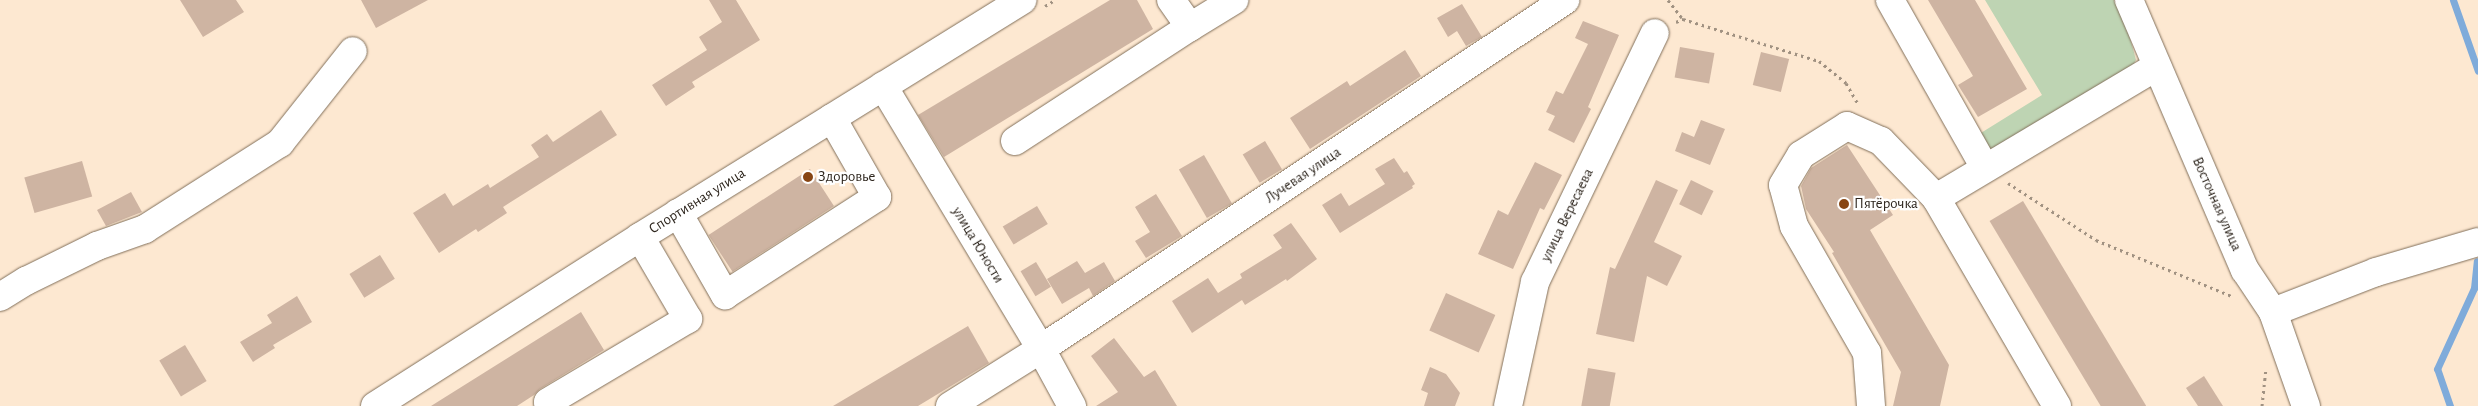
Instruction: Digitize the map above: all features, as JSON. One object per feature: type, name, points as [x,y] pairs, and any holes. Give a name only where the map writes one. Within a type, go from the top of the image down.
[{"type":"street","name":"Спортивная улица","points":[[375,406],[678,213],[1022,0]]},
{"type":"street","points":[[1171,0],[1190,27]]},
{"type":"street","points":[[1015,141],[1234,0]]},
{"type":"street","name":"Лучевая улица","points":[[950,406],[1041,349],[1565,0]]},
{"type":"street","points":[[1890,0],[1985,168]]},
{"type":"street","name":"Восточная улица","points":[[2128,0],[2246,270],[2272,312],[2306,406]]},
{"type":"street","name":"улица Вересаева","points":[[1508,406],[1535,282],[1656,33]]},
{"type":"street","points":[[0,297],[26,281],[98,246],[145,229],[280,143],[353,50]]},
{"type":"street","points":[[1936,198],[2157,66]]},
{"type":"street","name":"улица Юности","points":[[883,86],[1041,349],[1072,406]]},
{"type":"street","points":[[678,213],[725,295],[877,197],[832,118]]},
{"type":"street","points":[[1871,406],[1867,353],[1794,226],[1783,184],[1801,155],[1847,126],[1881,141],[1936,198],[2057,406]]},
{"type":"street","points":[[550,406],[548,402],[688,319],[640,237]]},
{"type":"street","points":[[2272,312],[2376,272],[2478,242]]},
{"type":"path","points":[[1668,0],[1683,19],[1819,62],[1846,83],[1861,108]]},
{"type":"path","points":[[1656,33],[1683,19]]},
{"type":"path","points":[[1985,168],[2096,240],[2237,298]]},
{"type":"green space","points":[[1985,0],[2114,0],[2129,34],[2136,60],[2130,71],[2013,141],[1990,149],[1976,136],[2042,95]]},
{"type":"building","points":[[180,0],[236,0],[244,12],[203,37]]},
{"type":"building","points":[[361,0],[428,0],[376,28]]},
{"type":"building","points":[[709,0],[736,0],[760,40],[692,82],[695,87],[666,106],[652,85],[707,50],[699,37],[722,22]]},
{"type":"building","points":[[1110,0],[1137,0],[1153,29],[944,157],[918,115]]},
{"type":"building","points":[[1928,0],[1975,0],[2027,89],[1978,117],[1958,85],[1973,76]]},
{"type":"building","points":[[1462,4],[1482,37],[1466,46],[1457,31],[1448,37],[1437,18]]},
{"type":"building","points":[[1583,21],[1619,35],[1588,107],[1591,109],[1574,143],[1548,130],[1555,116],[1546,112],[1556,91],[1563,94],[1588,44],[1575,38]]},
{"type":"building","points":[[1680,47],[1714,53],[1709,84],[1675,78]]},
{"type":"building","points":[[1405,50],[1421,76],[1310,149],[1290,118],[1347,81],[1350,86]]},
{"type":"building","points":[[1761,52],[1789,59],[1781,92],[1753,85]]},
{"type":"building","points":[[601,110],[617,135],[503,207],[507,213],[478,232],[476,229],[439,253],[413,213],[445,193],[453,206],[488,184],[490,188],[539,157],[531,145],[547,134],[553,142]]},
{"type":"building","points":[[1701,120],[1725,129],[1710,165],[1675,151],[1682,132],[1694,137]]},
{"type":"building","points":[[1265,141],[1282,169],[1260,183],[1243,154]]},
{"type":"building","points":[[1847,145],[1893,215],[1870,230],[1949,365],[1940,406],[1893,406],[1901,372],[1832,253],[1834,252],[1806,209],[1801,186],[1811,168]]},
{"type":"building","points":[[1204,155],[1232,203],[1207,218],[1179,170]]},
{"type":"building","points":[[1394,158],[1404,173],[1407,171],[1415,184],[1412,186],[1413,188],[1340,233],[1322,205],[1341,193],[1349,206],[1385,184],[1375,169]]},
{"type":"building","points":[[82,161],[92,197],[35,213],[24,178]]},
{"type":"building","points":[[1535,162],[1562,175],[1544,210],[1540,208],[1513,269],[1478,254],[1498,210],[1508,215]]},
{"type":"building","points":[[810,169],[834,206],[732,272],[709,235]]},
{"type":"building","points":[[1656,180],[1678,190],[1654,242],[1682,256],[1667,286],[1647,276],[1634,342],[1596,334],[1610,267],[1615,269]]},
{"type":"building","points":[[1691,180],[1713,191],[1702,215],[1679,204]]},
{"type":"building","points":[[131,192],[142,212],[106,226],[97,210]]},
{"type":"building","points":[[1156,194],[1182,236],[1146,258],[1135,241],[1150,232],[1135,207]]},
{"type":"building","points":[[2023,201],[2146,406],[2101,406],[1990,221]]},
{"type":"building","points":[[1037,206],[1048,224],[1014,245],[1003,227]]},
{"type":"building","points":[[1291,223],[1317,259],[1287,281],[1286,279],[1245,305],[1242,300],[1192,333],[1172,301],[1208,278],[1218,293],[1242,278],[1240,274],[1282,248],[1273,235]]},
{"type":"building","points":[[380,255],[395,279],[364,298],[349,274]]},
{"type":"building","points":[[1077,261],[1085,273],[1104,262],[1115,281],[1093,296],[1089,288],[1062,304],[1047,279]]},
{"type":"building","points":[[1036,262],[1051,287],[1036,296],[1021,271]]},
{"type":"building","points":[[1446,293],[1495,315],[1479,352],[1429,330]]},
{"type":"building","points":[[297,296],[312,322],[273,345],[275,348],[253,362],[240,342],[272,323],[267,315]]},
{"type":"building","points":[[581,312],[604,350],[540,389],[517,406],[431,406]]},
{"type":"building","points":[[968,326],[989,363],[918,406],[833,406]]},
{"type":"building","points":[[1114,338],[1144,377],[1155,370],[1177,406],[1096,406],[1118,392],[1091,356]]},
{"type":"building","points":[[185,345],[207,381],[181,396],[159,360]]},
{"type":"building","points":[[1430,367],[1446,374],[1460,393],[1455,406],[1424,406],[1428,393],[1421,390]]},
{"type":"building","points":[[1588,368],[1616,373],[1610,406],[1581,406]]},
{"type":"building","points":[[2204,376],[2223,406],[2198,406],[2186,388]]},
{"type":"waterway","points":[[2453,0],[2478,71]]},
{"type":"waterway","points":[[2450,406],[2437,369],[2474,288],[2477,261]]},
{"type":"place","name":"Здоровье","points":[[808,177]]},
{"type":"place","name":"Пятёрочка","points":[[1844,204]]}]
